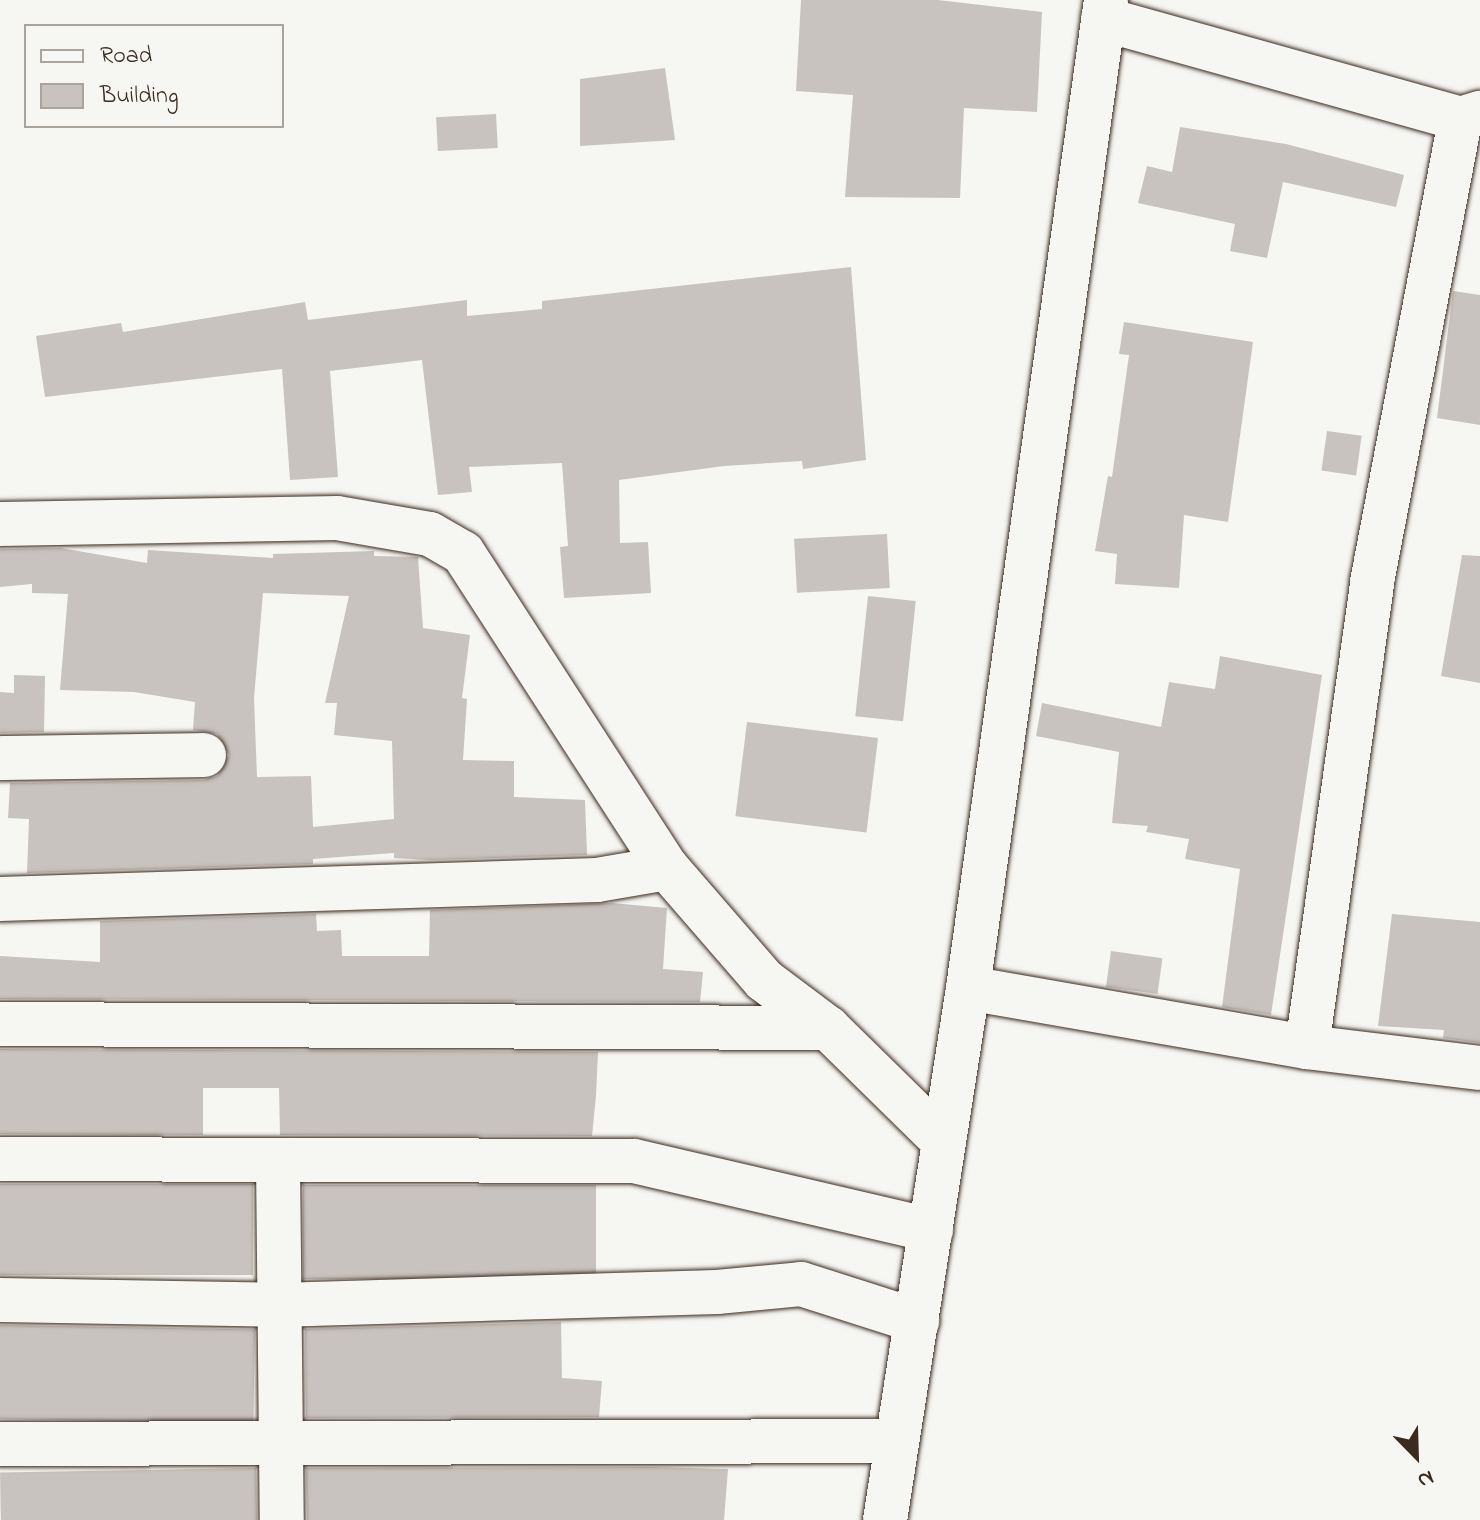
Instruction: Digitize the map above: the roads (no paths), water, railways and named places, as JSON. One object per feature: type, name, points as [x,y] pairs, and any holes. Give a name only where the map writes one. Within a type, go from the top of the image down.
[{"type":"street","points":[[885,1520],[931,1230],[941,1139],[968,988],[1105,9],[1470,116],[1372,582],[1307,1047]]},
{"type":"street","points":[[0,524],[337,518],[430,534],[463,553],[667,868],[764,980],[828,1028],[941,1139]]},
{"type":"street","points":[[0,758],[204,755]]},
{"type":"street","points":[[0,899],[597,880],[667,868]]},
{"type":"street","points":[[968,988],[1307,1047],[1480,1068]]},
{"type":"street","points":[[0,1024],[828,1028]]},
{"type":"street","points":[[0,1159],[634,1161],[931,1230]]},
{"type":"street","points":[[278,1162],[277,1305],[282,1520]]},
{"type":"street","points":[[0,1300],[277,1305],[717,1292],[801,1284],[917,1321]]},
{"type":"street","points":[[0,1444],[897,1441]]}]
